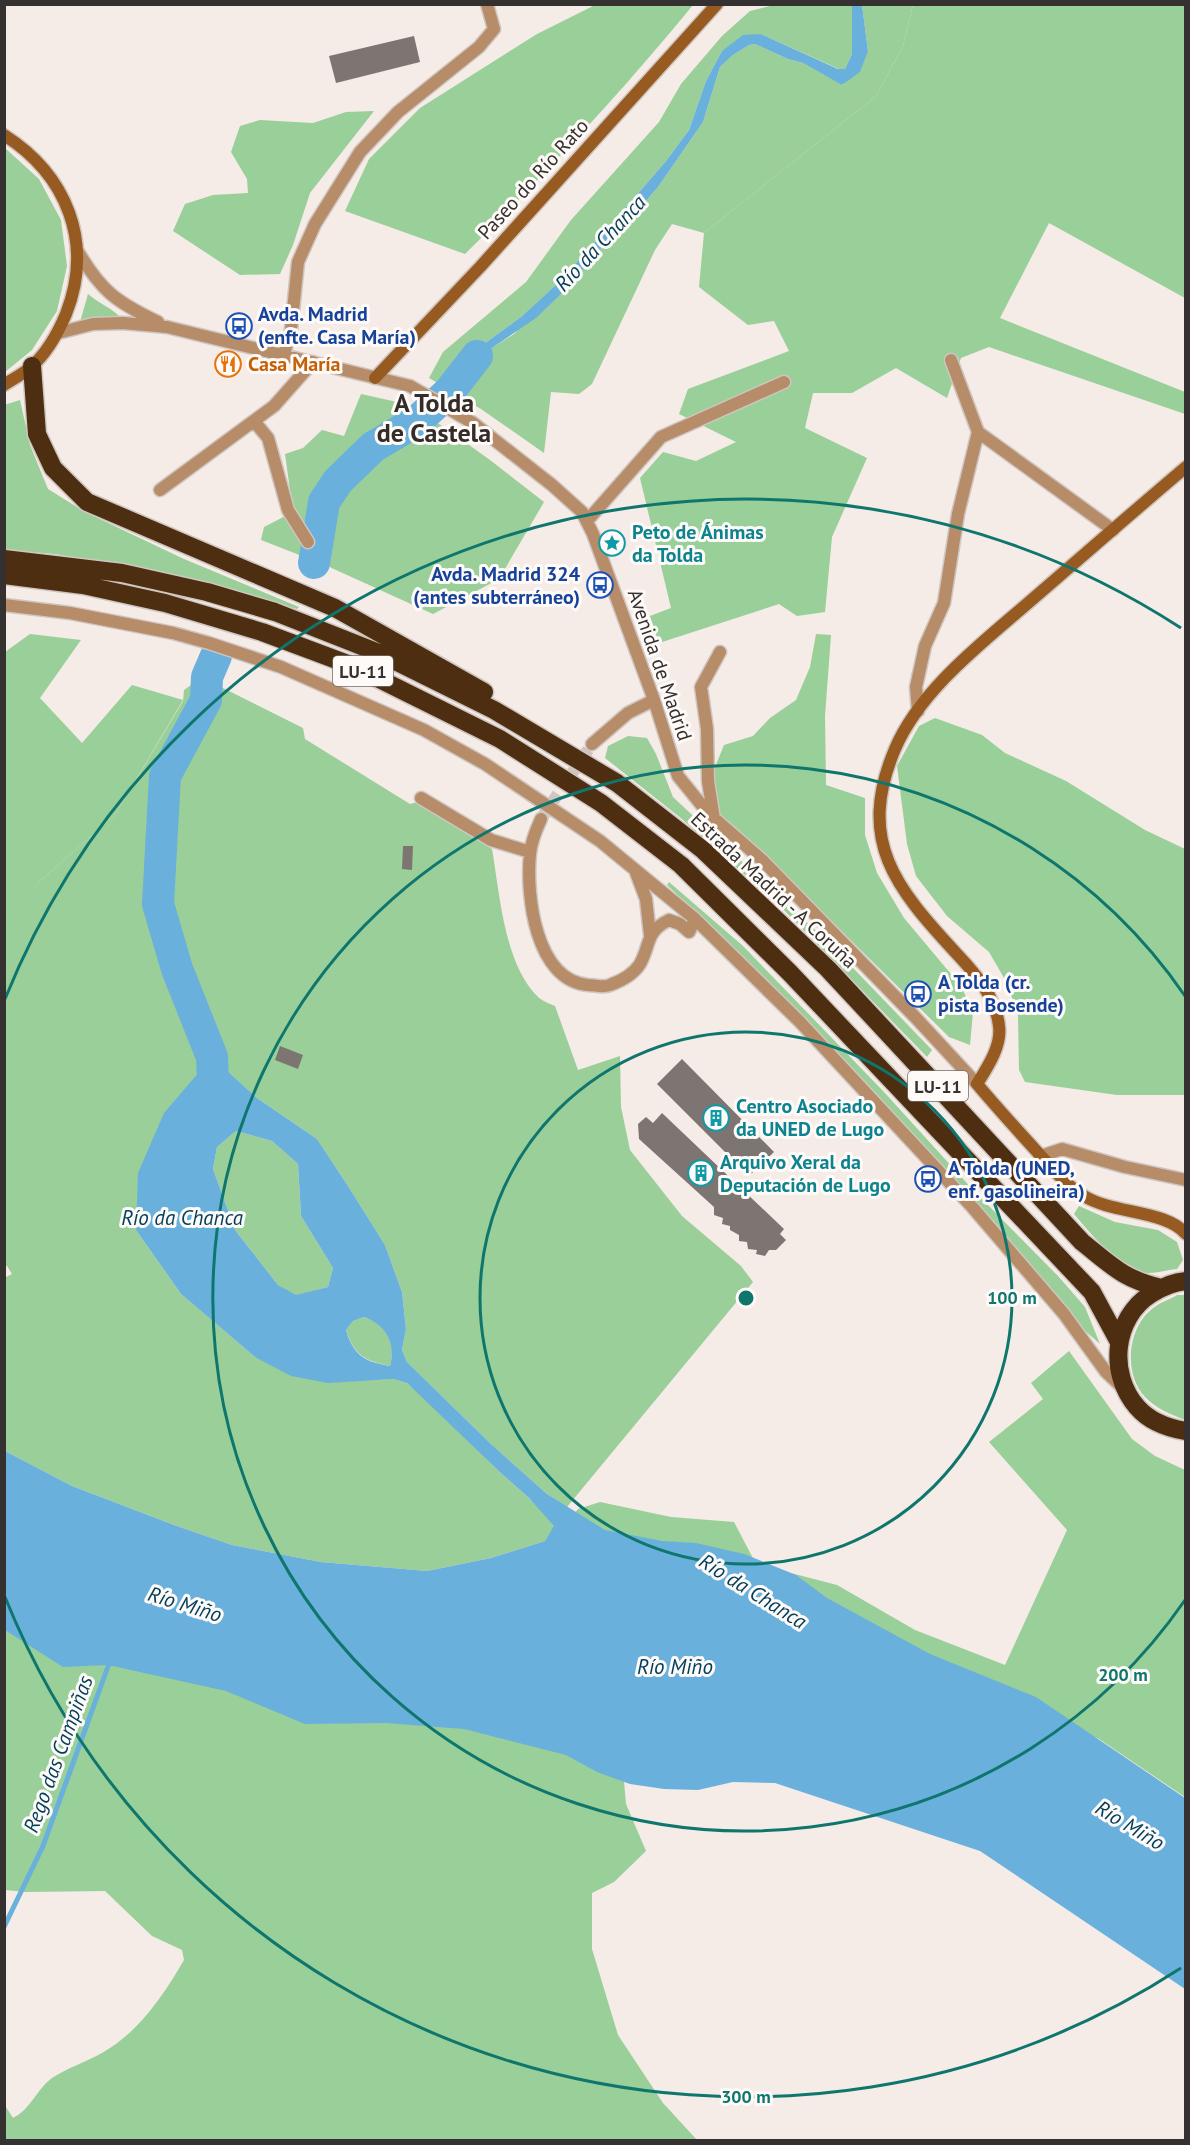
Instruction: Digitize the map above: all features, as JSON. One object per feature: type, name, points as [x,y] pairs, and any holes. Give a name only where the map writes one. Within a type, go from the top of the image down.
[{"type":"highway","points":[[32,366],[37,434],[54,468],[87,502],[335,608],[523,714],[616,783]]},
{"type":"highway","name":"Estrada Madrid - A Coruña","points":[[4,559],[122,573],[207,592],[275,612],[379,653],[494,710],[616,783],[703,850],[828,969],[1082,1242],[1126,1277],[1139,1283],[1161,1288]]},
{"type":"highway","name":"LU-11","points":[[4,575],[83,585],[165,603],[262,632],[353,666],[500,739],[601,803],[681,865],[790,973],[1092,1292],[1119,1342]]},
{"type":"highway","name":"LU-11","points":[[1179,1430],[1153,1420],[1137,1407],[1126,1390],[1118,1367],[1119,1342],[1124,1325],[1133,1310],[1146,1297],[1161,1288],[1185,1281]]},
{"type":"street","points":[[284,354],[291,330],[298,262],[315,224],[360,152],[398,112],[479,48],[494,29],[487,4]]},
{"type":"street","name":"Paseo do Río Rato","points":[[375,378],[481,266],[717,4]]},
{"type":"street","points":[[4,135],[24,148],[52,178],[70,216],[77,250],[74,293],[58,333],[32,366],[4,385]]},
{"type":"street","name":"Avenida de Madrid","points":[[77,250],[92,275],[107,293],[137,313],[167,327]]},
{"type":"street","name":"Avenida de Madrid","points":[[58,333],[93,324],[123,323],[167,327],[284,354],[420,390],[472,423],[552,485],[582,512],[593,534],[654,700],[678,776],[714,819],[762,860],[977,1084]]},
{"type":"street","points":[[951,360],[978,432],[1113,530]]},
{"type":"street","points":[[160,490],[274,406],[313,362]]},
{"type":"street","points":[[587,522],[661,437],[784,382]]},
{"type":"street","points":[[254,421],[268,438],[288,510],[308,542]]},
{"type":"street","points":[[918,711],[916,687],[925,646],[944,603],[958,514],[978,432]]},
{"type":"street","points":[[1185,467],[970,654],[929,696],[896,748],[885,776],[879,809],[881,839],[892,874],[917,912],[978,976],[993,1004],[1000,1027],[997,1047],[977,1084],[1060,1177],[1084,1197],[1113,1208],[1163,1219],[1181,1228],[1185,1234]]},
{"type":"street","points":[[4,605],[70,613],[172,633],[209,642],[281,667],[424,730],[485,764],[600,841],[695,919],[800,1022],[900,1128],[1064,1314],[1106,1372],[1126,1390]]},
{"type":"street","points":[[714,819],[708,781],[707,729],[701,687],[720,652]]},
{"type":"street","points":[[592,744],[628,713],[654,700]]},
{"type":"street","points":[[421,798],[491,840],[530,852]]},
{"type":"street","points":[[541,819],[530,852],[529,884],[536,926],[544,952],[558,971],[576,984],[607,986],[630,975],[640,964],[650,934],[658,925],[669,920],[680,924],[689,932],[695,919]]},
{"type":"street","points":[[634,869],[646,899],[650,934]]},
{"type":"street","points":[[1041,1156],[1062,1149],[1125,1167],[1185,1180]]},
{"type":"street","points":[[1179,1430],[1185,1442]]},
{"type":"green space","points":[[595,5],[693,5],[639,70],[465,254],[345,211],[369,159],[420,108],[537,34]]},
{"type":"green space","points":[[774,5],[852,5],[852,54],[845,69],[839,69],[761,34],[722,51],[706,81],[689,130],[666,161],[615,220],[559,282],[521,317],[466,357],[448,389],[429,378],[443,352],[526,282],[571,220],[659,122],[681,84],[722,36],[750,11]]},
{"type":"green space","points":[[862,5],[913,5],[903,46],[876,96],[704,233],[672,224],[655,250],[592,384],[579,394],[551,392],[544,453],[481,409],[453,393],[492,348],[514,334],[626,224],[658,187],[703,122],[720,67],[733,55],[755,44],[788,59],[803,63],[843,85],[868,51]]},
{"type":"green space","points":[[913,5],[1185,5],[1185,298],[1049,223],[1000,318],[1185,392],[1186,413],[989,347],[961,358],[947,398],[896,368],[852,393],[813,393],[805,428],[867,458],[832,537],[825,612],[797,616],[779,604],[659,643],[650,616],[671,608],[640,478],[663,452],[696,461],[736,442],[679,414],[688,389],[789,351],[774,321],[748,325],[699,287],[704,233],[876,96],[903,46]]},
{"type":"green space","points":[[374,111],[310,193],[293,245],[280,274],[240,275],[173,231],[185,204],[213,195],[248,193],[247,179],[231,152],[240,126],[260,120],[313,123],[346,112]]},
{"type":"green space","points":[[5,148],[39,179],[61,220],[67,266],[57,311],[32,350],[5,372]]},
{"type":"green space","points":[[88,294],[115,312],[122,319],[80,322]]},
{"type":"green space","points":[[361,394],[406,404],[444,427],[544,502],[499,579],[433,614],[325,565],[261,540],[264,527],[293,512],[285,454],[303,448],[322,430],[344,436]]},
{"type":"green space","points":[[20,400],[30,445],[48,489],[85,512],[184,559],[299,607],[297,609],[185,577],[55,554],[5,550],[4,405]]},
{"type":"green space","points":[[30,634],[81,640],[40,698],[82,743],[132,685],[183,700],[115,815],[40,881],[5,926],[5,652]]},
{"type":"green space","points":[[816,634],[831,635],[825,716],[826,785],[865,798],[865,835],[877,873],[904,918],[961,986],[973,1012],[970,1045],[949,1037],[744,835],[704,801],[703,797],[724,745],[753,736],[770,718],[796,700],[810,667]]},
{"type":"green space","points":[[198,680],[219,686],[303,728],[305,739],[410,804],[418,802],[492,849],[505,928],[518,967],[527,984],[539,998],[555,1006],[578,1070],[620,1056],[621,1107],[630,1150],[682,1216],[741,1266],[753,1282],[567,1507],[547,1494],[491,1444],[407,1362],[402,1350],[406,1329],[402,1292],[385,1245],[348,1186],[317,1139],[257,1098],[212,1057],[136,1230],[181,1294],[255,1357],[365,1380],[393,1379],[407,1383],[549,1519],[555,1526],[545,1541],[491,1558],[427,1571],[321,1562],[232,1545],[174,1525],[72,1486],[5,1451],[4,1278],[12,1274],[7,1266],[4,1266],[4,926],[40,881],[115,815],[183,701],[184,690]]},
{"type":"green space","points":[[935,718],[982,735],[1005,753],[1066,781],[1145,830],[1185,849],[1185,1095],[1117,1095],[1025,1082],[1019,1070],[1018,1015],[1007,983],[989,952],[947,916],[916,876],[907,844],[897,766],[919,726]]},
{"type":"green space","points":[[628,736],[647,738],[673,797],[828,942],[932,1050],[927,1057],[778,904],[682,819],[605,758],[608,746]]},
{"type":"green space","points":[[669,882],[743,946],[884,1092],[974,1191],[1058,1276],[1085,1307],[1100,1344],[1075,1322],[981,1207],[780,994],[667,885]]},
{"type":"green space","points":[[236,1131],[272,1141],[298,1164],[301,1216],[333,1268],[328,1287],[295,1296],[278,1285],[235,1230],[213,1169],[217,1147]]},
{"type":"green space","points":[[1079,1206],[1115,1222],[1158,1230],[1177,1242],[1183,1260],[1177,1269],[1155,1273],[1138,1271],[1128,1266],[1107,1250],[1074,1214]]},
{"type":"green space","points":[[1177,1295],[1185,1295],[1185,1420],[1159,1408],[1145,1397],[1133,1375],[1131,1362],[1131,1349],[1139,1324],[1156,1306]]},
{"type":"green space","points":[[364,1317],[379,1325],[388,1335],[392,1349],[390,1366],[362,1356],[349,1339],[346,1330],[353,1321]]},
{"type":"green space","points":[[1069,1351],[1132,1439],[1155,1456],[1185,1470],[1185,1797],[1099,1739],[1022,1704],[565,1525],[578,1509],[600,1502],[671,1517],[734,1522],[756,1564],[837,1585],[915,1630],[1005,1665],[1067,1530],[989,1442],[1043,1399],[1031,1383]]},
{"type":"green space","points":[[5,1623],[622,1758],[626,1804],[646,1851],[614,1882],[592,1893],[592,1949],[618,2035],[663,2103],[697,2140],[5,2140],[4,2104],[13,2118],[24,2110],[52,2078],[96,2056],[127,2035],[139,2024],[168,1987],[184,1960],[182,1950],[152,1936],[105,1891],[5,1890]]},
{"type":"water","points":[[852,5],[862,5],[868,51],[860,72],[842,85],[803,63],[788,59],[755,44],[733,55],[720,67],[703,122],[658,187],[565,290],[536,318],[492,348],[453,393],[448,389],[466,357],[521,317],[559,282],[666,161],[689,130],[706,81],[722,51],[743,35],[761,34],[838,69],[845,69],[852,54]]},
{"type":"water","name":"Río Miño","points":[[212,1057],[257,1098],[317,1139],[385,1245],[402,1292],[406,1329],[402,1350],[407,1362],[491,1444],[547,1494],[605,1530],[662,1541],[696,1543],[744,1554],[796,1575],[827,1598],[930,1654],[1036,1697],[1185,1798],[1185,1989],[980,1851],[775,1783],[733,1782],[698,1790],[664,1789],[630,1784],[597,1772],[566,1755],[464,1729],[386,1723],[305,1724],[226,1691],[108,1665],[63,1667],[5,1630],[5,1451],[72,1486],[174,1525],[232,1545],[321,1562],[427,1571],[491,1558],[545,1541],[554,1526],[529,1498],[407,1383],[393,1379],[328,1383],[291,1376],[255,1357],[181,1294],[136,1230],[138,1173],[164,1113]],"holes":[[[236,1131],[272,1141],[298,1164],[301,1216],[333,1268],[328,1287],[296,1295],[278,1285],[235,1230],[213,1169],[217,1147]],[[364,1317],[372,1320],[388,1336],[392,1349],[390,1366],[361,1356],[352,1346],[346,1330],[353,1321]]]},
{"type":"building","points":[[414,36],[420,62],[336,83],[329,56]]},
{"type":"building","points":[[403,846],[413,846],[412,870],[402,869]]},
{"type":"building","points":[[280,1046],[303,1055],[298,1069],[275,1060]]},
{"type":"building","name":"Centro Asociado da UNED de Lugo","points":[[682,1059],[774,1152],[749,1176],[657,1084]]},
{"type":"building","name":"Arquivo Xeral da Deputación de Lugo","points":[[662,1113],[784,1229],[780,1234],[786,1240],[776,1250],[769,1250],[765,1256],[756,1254],[757,1250],[748,1249],[747,1242],[739,1241],[739,1235],[730,1230],[730,1226],[722,1224],[723,1218],[714,1215],[714,1207],[639,1139],[638,1124],[646,1117],[653,1123]]},
{"type":"waterway","name":"Río da Chanca","points":[[314,563],[324,502],[338,481],[373,447],[417,421],[449,392],[477,356]]},
{"type":"waterway","name":"Río da Chanca","points":[[208,1098],[213,1079],[212,1057],[177,969],[158,904],[165,776],[206,700],[207,677],[216,656]]},
{"type":"waterway","name":"Rego das Campiñas","points":[[4,1927],[43,1846],[110,1661]]},
{"type":"tunnel","points":[[541,819],[592,744]]},
{"type":"place","name":"Avda. Madrid (enfte. Casa María)","points":[[239,326]]},
{"type":"place","name":"Casa María","points":[[228,364]]},
{"type":"place","name":"Peto de Ánimas da Tolda","points":[[612,543]]},
{"type":"place","name":"Avda. Madrid 324 (antes subterráneo)","points":[[600,585]]},
{"type":"place","name":"A Tolda (cr. pista Bosende)","points":[[918,994]]},
{"type":"place","name":"Centro Asociado da UNED de Lugo","points":[[716,1118]]},
{"type":"place","name":"Arquivo Xeral da Deputación de Lugo","points":[[701,1173]]},
{"type":"place","name":"A Tolda (UNED, enf. gasolineira)","points":[[928,1179]]},
{"type":"district","name":"A Tolda de Castela","points":[[434,417]]}]
